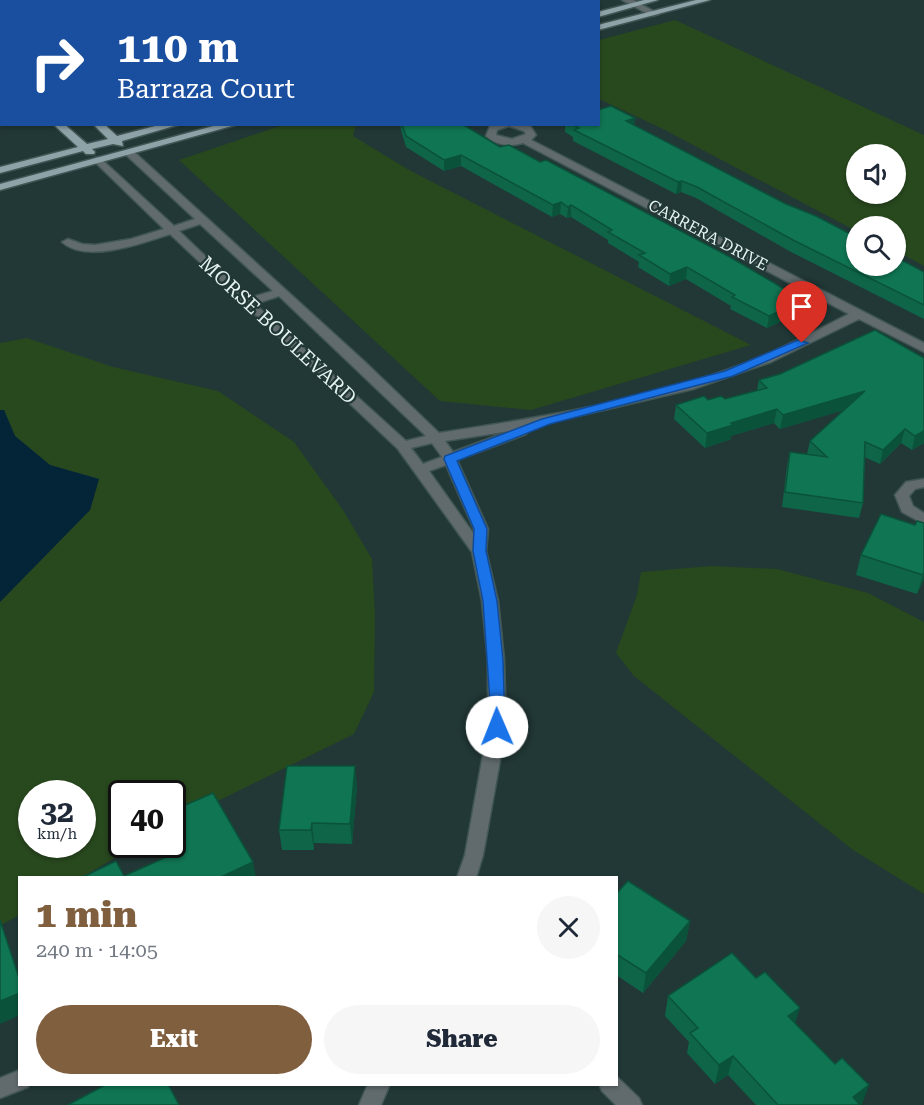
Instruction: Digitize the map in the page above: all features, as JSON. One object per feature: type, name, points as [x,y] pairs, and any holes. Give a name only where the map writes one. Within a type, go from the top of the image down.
[{"type":"main road","points":[[600,14],[654,0]]},
{"type":"main road","points":[[600,28],[705,0]]},
{"type":"main road","name":"MORSE BOULEVARD","points":[[60,126],[99,160]]},
{"type":"main road","name":"MORSE BOULEVARD","points":[[100,126],[128,152]]},
{"type":"main road","points":[[0,170],[168,126]]},
{"type":"main road","points":[[0,187],[226,126]]},
{"type":"street","points":[[626,0],[655,14]]},
{"type":"street","name":"CARRERA DRIVE","points":[[500,126],[493,128],[491,136],[506,142],[524,140],[924,348]]},
{"type":"street","points":[[519,126],[531,131],[524,140]]},
{"type":"street","name":"MORSE BOULEVARD","points":[[128,152],[436,438],[450,459],[481,529],[479,551],[490,601],[496,660],[497,727],[474,855],[467,876]]},
{"type":"street","name":"MORSE BOULEVARD","points":[[99,160],[247,303],[403,446],[422,469],[479,551]]},
{"type":"street","points":[[68,242],[74,247],[93,250],[202,220]]},
{"type":"street","points":[[247,303],[281,292]]},
{"type":"street","points":[[403,446],[436,438],[546,421],[729,374],[802,343],[859,314]]},
{"type":"street","points":[[422,469],[546,421]]},
{"type":"street","points":[[924,483],[911,485],[902,495],[907,509],[924,519]]},
{"type":"street","points":[[0,1088],[18,1081]]},
{"type":"street","points":[[370,1105],[378,1086]]},
{"type":"street","points":[[612,1086],[631,1105]]},
{"type":"green space","points":[[675,20],[924,135],[924,266],[906,256],[906,216],[846,216],[846,226],[663,129],[600,99],[600,40]]},
{"type":"green space","points":[[280,126],[356,126],[353,136],[409,170],[751,345],[531,410],[440,401],[179,160]]},
{"type":"green space","points":[[27,338],[113,367],[218,391],[294,442],[343,510],[372,559],[375,614],[374,692],[354,734],[186,817],[186,780],[108,780],[108,858],[115,858],[84,876],[18,876],[18,916],[0,926],[0,602],[90,510],[99,479],[50,465],[15,436],[4,410],[0,410],[0,343]]},
{"type":"green space","points":[[711,566],[777,569],[868,593],[924,622],[924,894],[853,850],[634,676],[616,653],[637,595],[641,572]]},
{"type":"water","points":[[0,410],[4,410],[15,436],[50,465],[99,479],[90,510],[0,602]]},
{"type":"building","points":[[611,106],[635,118],[626,121],[786,204],[846,232],[846,266],[697,187],[682,181],[678,182],[574,130],[579,128],[576,126],[600,126],[600,109]]},
{"type":"building","points":[[403,126],[465,126],[500,147],[509,145],[540,162],[546,160],[730,257],[803,300],[769,316],[732,297],[735,295],[687,267],[670,274],[639,255],[645,253],[608,232],[612,230],[571,205],[568,207],[561,202],[553,205],[461,155],[444,160],[406,136]]},
{"type":"building","points":[[906,262],[924,272],[924,305],[866,276],[906,276]]},
{"type":"building","points":[[875,330],[924,358],[924,431],[915,436],[905,429],[883,450],[865,442],[863,503],[785,492],[790,452],[827,457],[810,441],[865,391],[783,415],[777,409],[707,433],[676,405],[704,396],[708,400],[721,396],[725,399],[767,388],[759,380],[780,374]]},
{"type":"building","points":[[881,514],[915,525],[917,521],[924,523],[923,575],[861,555]]},
{"type":"building","points":[[287,766],[355,766],[350,824],[312,823],[311,830],[279,830]]},
{"type":"building","points":[[213,793],[253,862],[223,876],[124,876],[165,858],[186,858],[186,805]]},
{"type":"building","points":[[116,861],[124,876],[85,876]]},
{"type":"building","points":[[628,881],[690,921],[646,973],[618,955],[618,892]]},
{"type":"building","points":[[0,920],[18,975],[18,994],[0,1001]]},
{"type":"building","points":[[732,953],[756,978],[765,972],[800,1008],[788,1016],[835,1064],[842,1058],[869,1085],[853,1097],[860,1105],[778,1105],[733,1056],[719,1065],[690,1033],[698,1028],[668,996]]},
{"type":"building","points":[[103,1086],[169,1086],[179,1105],[68,1105]]},
{"type":"route","points":[[497,727],[496,660],[490,601],[479,551],[481,529],[450,459],[546,421],[729,374],[802,343]]}]
